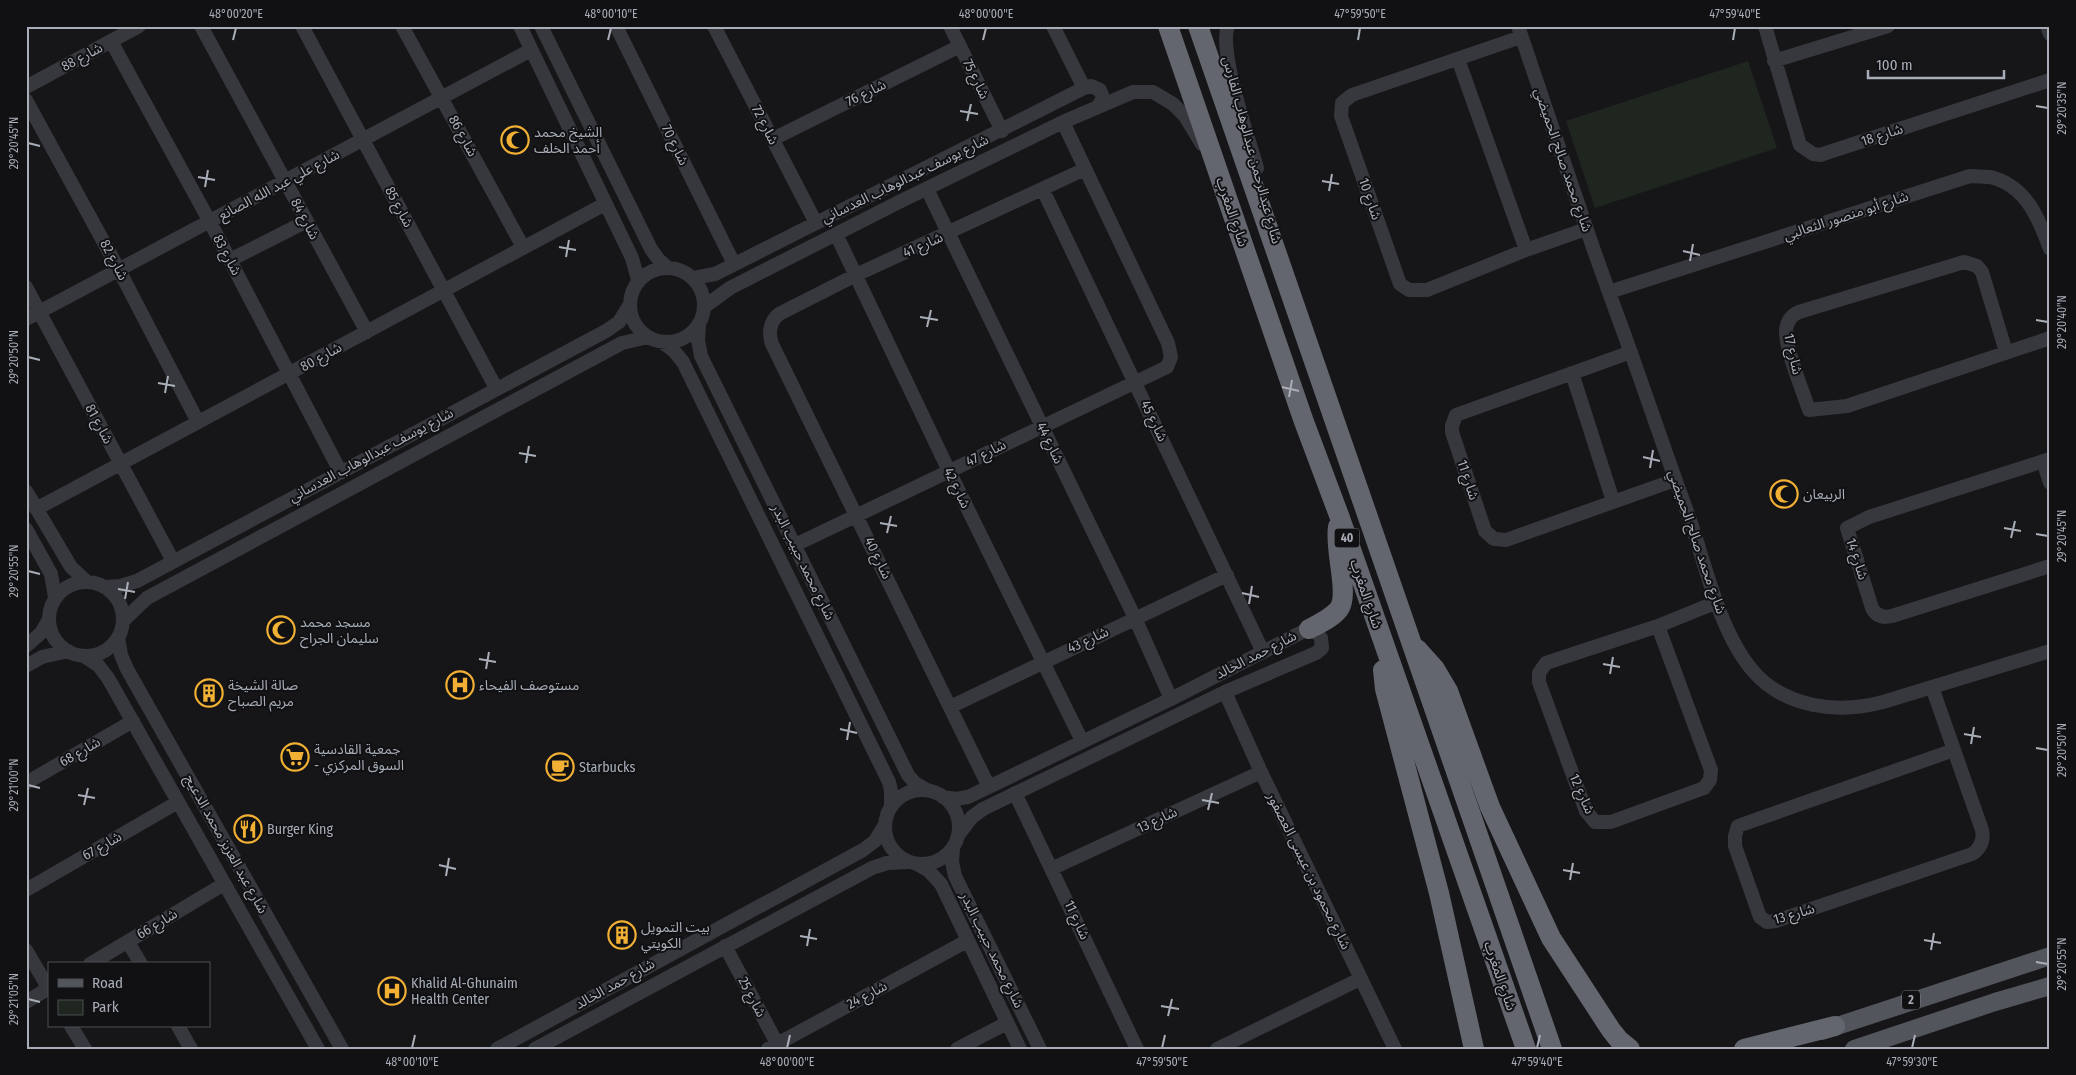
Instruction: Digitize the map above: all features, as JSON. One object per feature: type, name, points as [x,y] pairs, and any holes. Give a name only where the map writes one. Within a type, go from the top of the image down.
[{"type":"highway","name":"شارع المغرب","points":[[1168,26],[1303,419],[1340,518],[1526,1049]]},
{"type":"highway","name":"شارع المغرب","points":[[1198,26],[1552,1049]]},
{"type":"highway","points":[[1309,630],[1338,610],[1344,600],[1337,549],[1340,518]]},
{"type":"highway","points":[[1412,644],[1422,652],[1442,679],[1490,807],[1551,938],[1570,970],[1611,1030],[1630,1049]]},
{"type":"highway","points":[[1385,650],[1383,676],[1385,690],[1438,893],[1474,1049]]},
{"type":"highway","points":[[1570,970],[1607,1049]]},
{"type":"highway","points":[[1466,1015],[1469,1049]]},
{"type":"highway","points":[[1744,1049],[1835,1026]]},
{"type":"main road","name":"2","points":[[1774,1049],[1835,1026],[2050,956]]},
{"type":"main road","name":"2","points":[[1854,1049],[1995,1002],[2050,986]]},
{"type":"street","name":"شارع 88","points":[[26,87],[138,26]]},
{"type":"street","name":"شارع 84","points":[[201,26],[367,332]]},
{"type":"street","name":"شارع 85","points":[[302,26],[496,388]]},
{"type":"street","name":"شارع 86","points":[[402,26],[523,247]]},
{"type":"street","points":[[520,26],[634,262],[638,280]]},
{"type":"street","name":"شارع 70","points":[[616,26],[734,264]]},
{"type":"street","name":"شارع 72","points":[[714,26],[816,223]]},
{"type":"street","name":"شارع 75","points":[[950,26],[1002,131]]},
{"type":"street","points":[[1053,26],[1084,88],[1091,86],[1100,90],[1103,98],[1099,105]]},
{"type":"street","name":"شارع عبدالرحمن عبدالوهاب الفارس","points":[[1228,26],[1225,40],[1228,64],[1285,273]]},
{"type":"street","name":"شارع 18","points":[[1765,26],[1800,145],[1813,154],[1820,155],[2050,80]]},
{"type":"street","points":[[1774,61],[1888,26]]},
{"type":"street","points":[[2047,26],[2050,34]]},
{"type":"street","points":[[546,28],[581,106],[654,254],[667,267]]},
{"type":"street","name":"شارع 10","points":[[1520,31],[1458,59],[1352,95],[1344,100],[1341,106],[1342,116],[1400,284],[1409,290],[1427,290],[1526,250],[1586,229]]},
{"type":"street","name":"شارع محمد صالح الحميضي","points":[[1520,31],[1586,229],[1631,352],[1717,602],[1743,658],[1764,682],[1791,698],[1831,708],[1863,707],[2050,652]]},
{"type":"street","name":"شارع 83","points":[[111,41],[210,222],[340,471]]},
{"type":"street","name":"شارع 76","points":[[773,139],[960,46]]},
{"type":"street","name":"شارع علي عبد الله الصانع","points":[[26,319],[531,50]]},
{"type":"street","points":[[1458,59],[1526,250]]},
{"type":"street","name":"شارع يوسف عبدالوهاب العدساني","points":[[693,278],[712,275],[1002,131],[1084,88]]},
{"type":"street","name":"شارع يوسف عبدالوهاب العدساني","points":[[704,307],[730,288],[899,202],[1099,105],[1134,92],[1146,91],[1159,94],[1173,104],[1184,116],[1215,165]]},
{"type":"street","name":"شارع 82","points":[[26,100],[119,270],[198,422]]},
{"type":"street","points":[[563,117],[577,113],[581,106]]},
{"type":"street","points":[[1063,122],[1085,169]]},
{"type":"street","points":[[573,139],[578,132],[586,129],[594,133]]},
{"type":"street","name":"شارع 41","points":[[770,329],[773,320],[779,314],[856,275],[1085,169]]},
{"type":"street","name":"شارع 47","points":[[795,545],[1165,369],[1169,364],[1171,357],[1168,343],[1085,169]]},
{"type":"street","name":"شارع أبو منصور الثعالبي","points":[[1609,292],[1970,176],[1993,178],[2014,188],[2028,200],[2050,249]]},
{"type":"street","points":[[888,187],[886,194],[888,198],[899,202]]},
{"type":"street","name":"شارع 44","points":[[927,189],[1135,618],[1171,699]]},
{"type":"street","name":"شارع 45","points":[[1043,190],[1228,575],[1263,652]]},
{"type":"street","points":[[866,198],[876,205],[872,216]]},
{"type":"street","name":"شارع 80","points":[[36,509],[605,204]]},
{"type":"street","points":[[230,260],[307,221]]},
{"type":"street","name":"شارع 42","points":[[836,234],[949,471],[1082,740]]},
{"type":"street","name":"شارع 17","points":[[2006,352],[1982,272],[1977,266],[1964,262],[1800,312],[1790,318],[1786,331],[1809,410],[1847,406],[2050,338]]},
{"type":"street","points":[[667,267],[681,270],[693,278],[703,294],[704,307],[699,325],[683,339],[655,340],[635,324],[629,306],[630,295],[638,280],[654,269],[667,267]]},
{"type":"street","name":"شارع 81","points":[[26,287],[173,561]]},
{"type":"street","name":"شارع يوسف عبدالوهاب العدساني","points":[[104,586],[120,586],[132,583],[614,325],[623,317],[629,306]]},
{"type":"street","points":[[614,325],[622,328],[624,331],[625,335],[622,343]]},
{"type":"street","name":"شارع محمد حبيب البدر","points":[[699,325],[698,340],[701,356],[901,762],[910,779],[927,790]]},
{"type":"street","name":"شارع 40","points":[[770,329],[772,344],[989,787]]},
{"type":"street","name":"شارع يوسف عبدالوهاب العدساني","points":[[123,621],[138,604],[147,598],[622,343],[655,340]]},
{"type":"street","name":"شارع محمد حبيب البدر","points":[[655,340],[674,351],[683,362],[883,770],[891,791],[891,807]]},
{"type":"street","name":"شارع 11","points":[[1631,352],[1463,411],[1454,418],[1452,432],[1485,531],[1494,539],[1506,540],[1675,480]]},
{"type":"street","points":[[683,362],[691,353],[701,356]]},
{"type":"street","points":[[1572,373],[1613,501]]},
{"type":"street","points":[[723,444],[737,441],[741,436]]},
{"type":"street","points":[[734,464],[738,457],[745,454],[752,457]]},
{"type":"street","name":"شارع 14","points":[[2050,483],[2046,460],[1869,517],[1847,528],[1872,608],[1876,613],[1883,616],[1892,616],[2050,566]]},
{"type":"street","points":[[26,491],[71,567],[87,582]]},
{"type":"street","points":[[266,511],[268,522],[277,527]]},
{"type":"street","points":[[242,524],[250,526],[253,530],[251,542]]},
{"type":"street","points":[[27,532],[51,574],[55,598]]},
{"type":"street","name":"شارع 43","points":[[950,707],[1228,575]]},
{"type":"street","points":[[26,646],[41,633],[48,621],[51,605],[55,598],[69,586],[87,582],[104,586],[118,601],[122,610],[123,621],[118,637],[104,651],[84,656],[68,651],[54,638],[48,621]]},
{"type":"street","name":"شارع 12","points":[[1658,626],[1711,770],[1710,780],[1704,788],[1611,822],[1595,822],[1586,811],[1539,682],[1539,672],[1546,663],[1658,626],[1717,602]]},
{"type":"street","name":"شارع حمد الخالد","points":[[943,797],[965,798],[1309,630],[1319,634],[1321,638],[1322,643],[1319,652],[1225,692],[1015,793],[978,812],[959,834]]},
{"type":"street","name":"شارع عبد العزيز محمد الدعيج","points":[[118,637],[121,655],[127,669],[342,1049]]},
{"type":"street","points":[[825,653],[833,656],[840,653],[845,647]]},
{"type":"street","points":[[26,666],[42,657],[68,651]]},
{"type":"street","name":"شارع عبد العزيز محمد الدعيج","points":[[84,656],[104,672],[318,1049]]},
{"type":"street","points":[[837,678],[841,670],[849,668],[857,672]]},
{"type":"street","name":"شارع 13","points":[[1932,687],[1954,750],[1983,835],[1981,846],[1975,852],[1776,921],[1767,922],[1760,917],[1735,846],[1738,826],[1954,750]]},
{"type":"street","name":"شارع محمود بن عيسى العصفور","points":[[1225,692],[1261,772],[1395,1049]]},
{"type":"street","points":[[1140,714],[1137,718],[1139,725],[1147,729]]},
{"type":"street","name":"شارع 68","points":[[26,784],[133,721]]},
{"type":"street","points":[[1116,724],[1125,728],[1126,736],[1124,740]]},
{"type":"street","points":[[883,770],[891,772],[898,768],[901,762]]},
{"type":"street","name":"شارع 13","points":[[1053,868],[1261,772]]},
{"type":"street","points":[[927,790],[943,797],[952,805],[957,816],[959,834],[953,848],[937,862],[913,863],[897,855],[891,849],[884,826],[891,807],[906,794],[927,790]]},
{"type":"street","name":"شارع 11","points":[[1015,793],[1053,868],[1137,1049]]},
{"type":"street","name":"شارع 67","points":[[26,890],[178,802]]},
{"type":"street","name":"شارع حمد الخالد","points":[[497,1049],[863,850],[875,841],[884,826]]},
{"type":"street","name":"شارع محمد حبيب البدر","points":[[953,848],[953,866],[959,884],[1040,1049]]},
{"type":"street","points":[[863,850],[874,856],[875,862],[872,868]]},
{"type":"street","name":"شارع حمد الخالد","points":[[535,1049],[558,1043],[627,999],[872,868],[887,863],[913,863]]},
{"type":"street","name":"شارع محمد حبيب البدر","points":[[913,863],[936,877],[943,889],[1020,1049]]},
{"type":"street","points":[[943,889],[944,884],[949,881],[954,880],[959,884]]},
{"type":"street","name":"شارع 66","points":[[93,962],[224,884]]},
{"type":"street","name":"شارع 24","points":[[775,1047],[967,941]]},
{"type":"street","points":[[128,942],[140,962]]},
{"type":"street","name":"شارع 25","points":[[725,946],[775,1047]]},
{"type":"street","points":[[26,950],[48,987]]},
{"type":"street","points":[[638,972],[635,979],[639,986],[647,988]]},
{"type":"street","points":[[1217,1049],[1360,979]]},
{"type":"street","points":[[619,982],[626,985],[629,992],[627,999]]},
{"type":"street","points":[[26,1002],[48,990]]},
{"type":"street","points":[[957,1049],[1007,1023]]},
{"type":"street","points":[[72,1028],[85,1049]]},
{"type":"street","points":[[179,1028],[191,1049]]},
{"type":"green space","points":[[1748,61],[1777,148],[1595,208],[1566,121]]},
{"type":"place","name":"الشيخ محمد أحمد الخلف","points":[[515,140]]},
{"type":"place","name":"الربيعان","points":[[1784,494]]},
{"type":"place","name":"مسجد محمد سليمان الجراح","points":[[281,630]]},
{"type":"place","name":"مستوصف الفيحاء","points":[[460,685]]},
{"type":"place","name":"صالة الشيخة مريم الصباح","points":[[209,693]]},
{"type":"place","name":"جمعية القادسية - السوق المركزي","points":[[295,757]]},
{"type":"place","name":"Starbucks","points":[[560,767]]},
{"type":"place","name":"Burger King","points":[[248,829]]},
{"type":"place","name":"بيت التمويل الكويتي","points":[[622,935]]},
{"type":"place","name":"Khalid Al-Ghunaim Health Center","points":[[392,991]]}]
